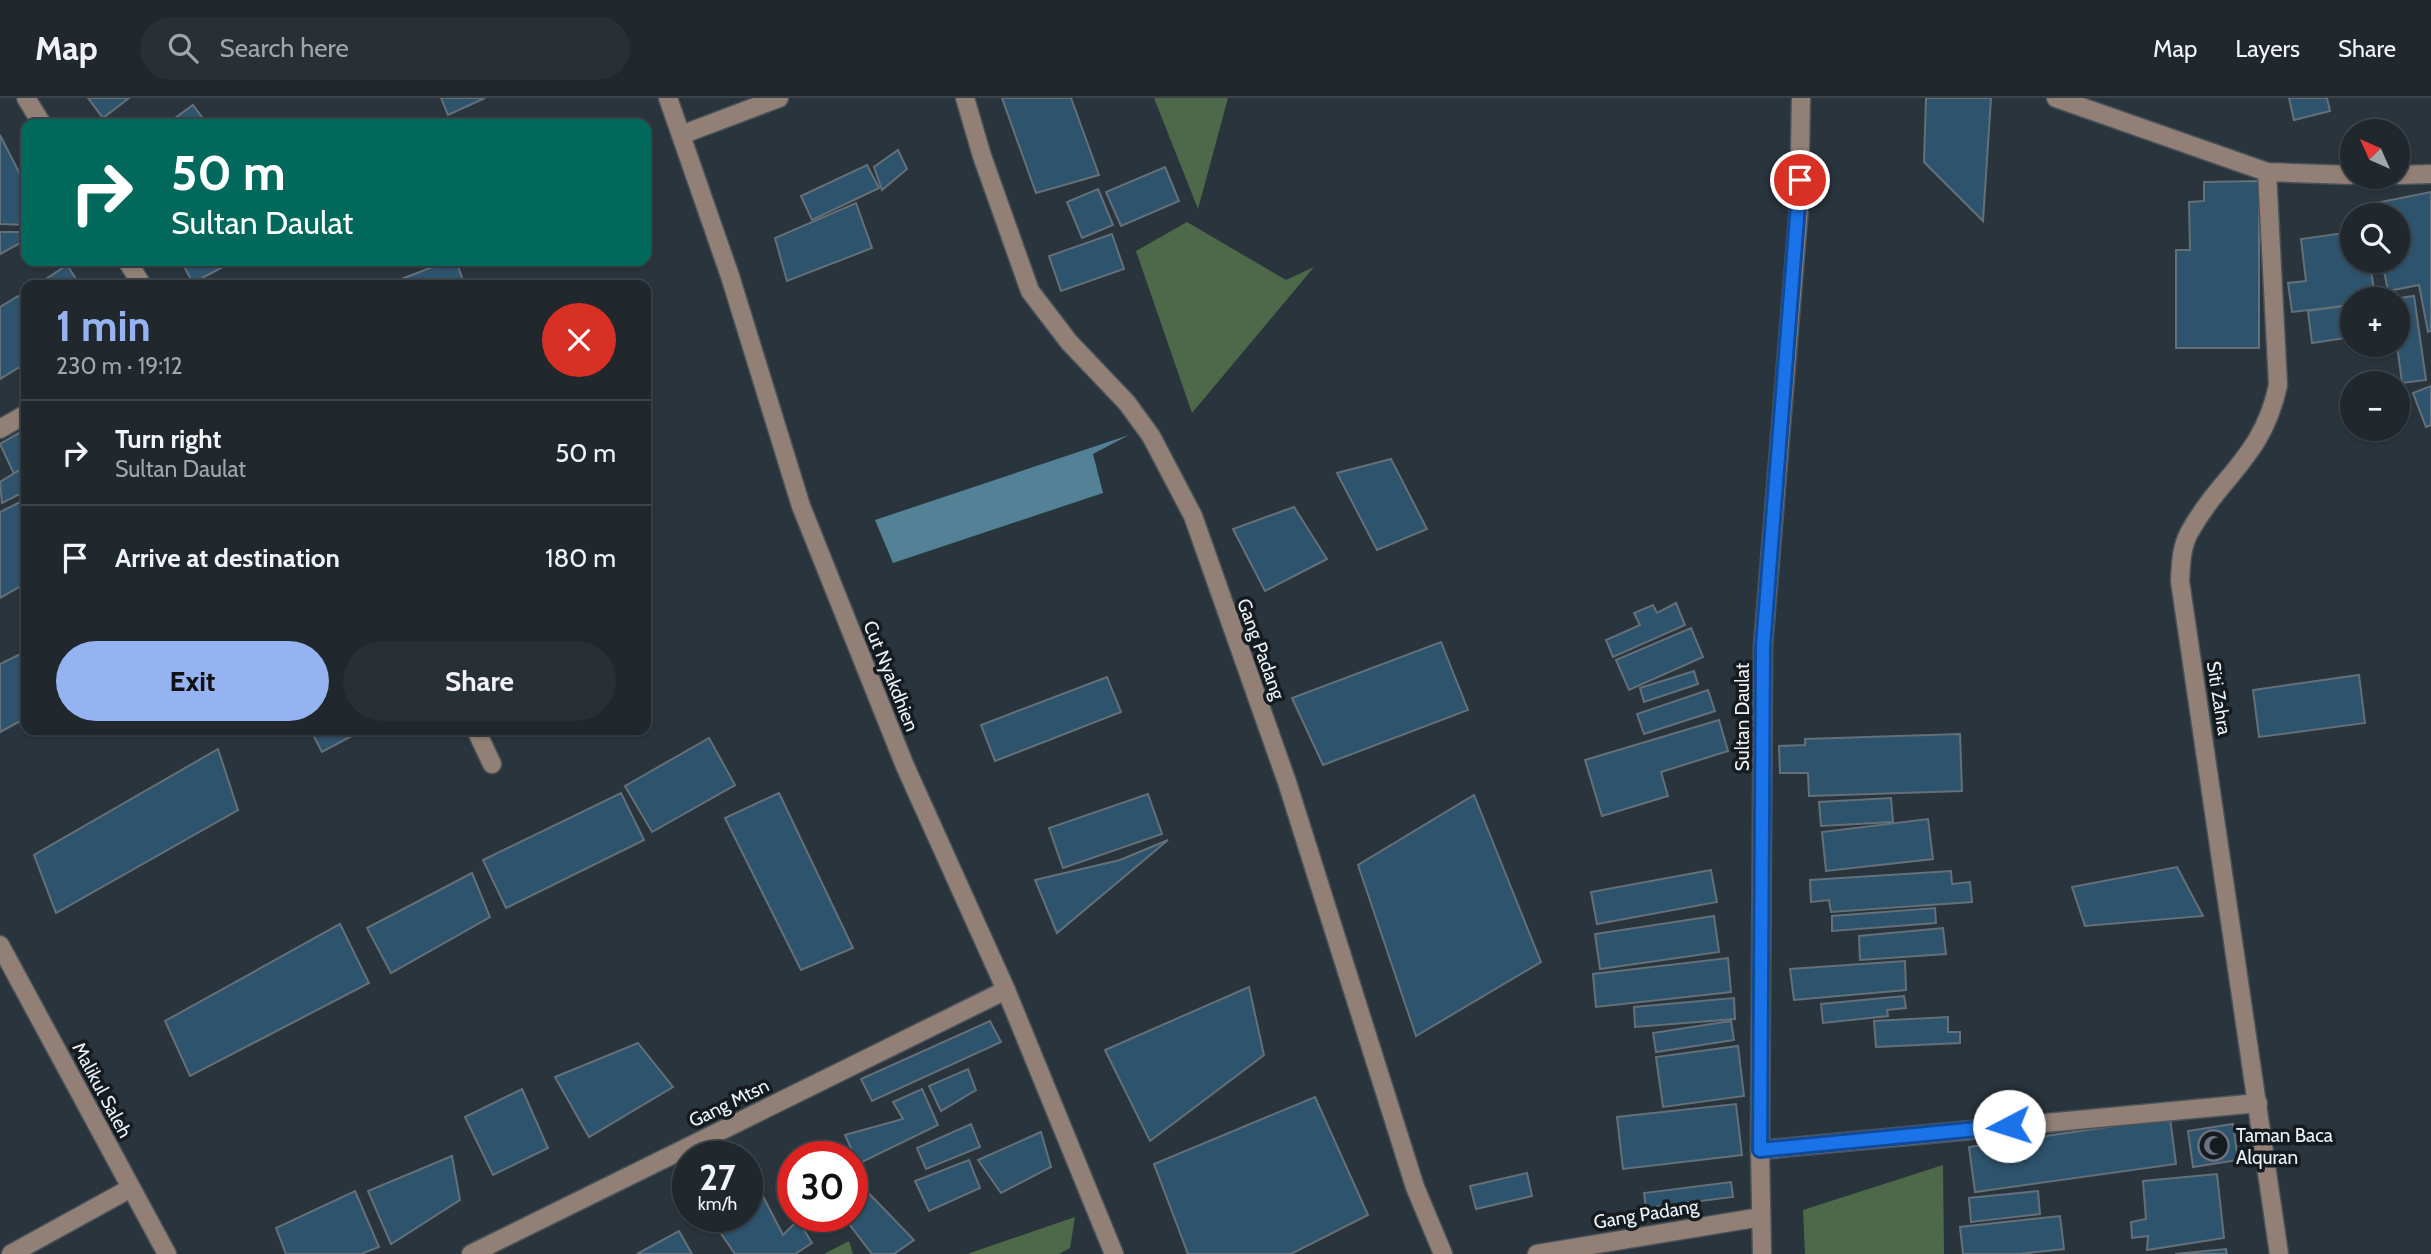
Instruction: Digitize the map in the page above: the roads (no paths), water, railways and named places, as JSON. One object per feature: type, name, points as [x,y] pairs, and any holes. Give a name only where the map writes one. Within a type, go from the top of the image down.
[{"type":"street","points":[[26,98],[39,119]]},
{"type":"street","name":"Cut Nyakdhien","points":[[668,98],[730,276],[801,506],[905,766],[1006,990],[1114,1254]]},
{"type":"street","points":[[681,135],[779,98]]},
{"type":"street","name":"Gang Padang","points":[[965,98],[982,156],[1030,291],[1069,342],[1127,403],[1151,436],[1194,516],[1287,782],[1415,1186],[1443,1254]]},
{"type":"street","name":"Sultan Daulat","points":[[1762,1254],[1760,1150],[1763,646],[1799,207],[1801,98]]},
{"type":"street","points":[[2056,98],[2267,172],[2340,175]]},
{"type":"street","name":"Siti Zahra","points":[[2267,172],[2278,385],[2272,415],[2257,443],[2188,534],[2182,553],[2180,581],[2279,1254]]},
{"type":"street","points":[[2410,175],[2431,174]]},
{"type":"street","points":[[0,429],[21,417]]},
{"type":"street","points":[[478,735],[492,764]]},
{"type":"street","name":"Malikul Saleh","points":[[0,945],[167,1254]]},
{"type":"street","name":"Gang Mtsn","points":[[471,1254],[1006,990]]},
{"type":"street","points":[[1760,1150],[2258,1103]]},
{"type":"street","points":[[11,1254],[131,1188]]},
{"type":"street","name":"Gang Padang","points":[[1537,1254],[1761,1217]]},
{"type":"water","points":[[1129,435],[1093,454],[1103,493],[893,563],[875,520]]},
{"type":"place","name":"Taman Baca Alquran","points":[[2213,1146]]}]
